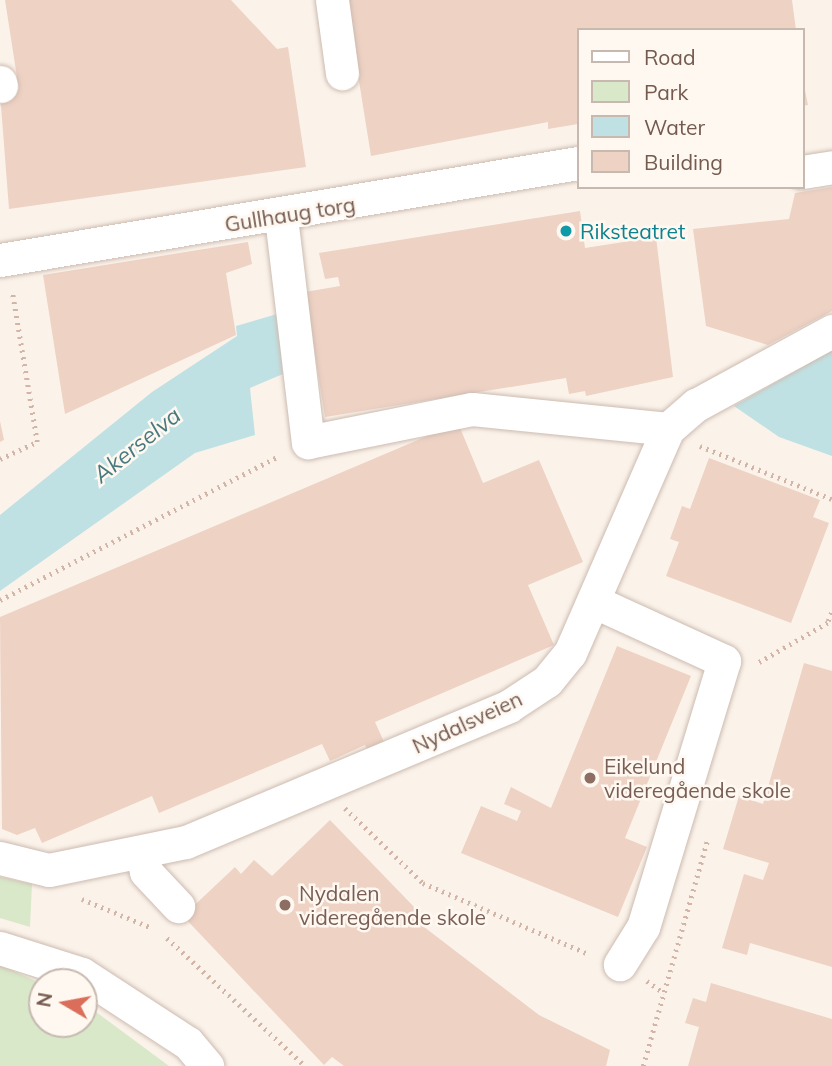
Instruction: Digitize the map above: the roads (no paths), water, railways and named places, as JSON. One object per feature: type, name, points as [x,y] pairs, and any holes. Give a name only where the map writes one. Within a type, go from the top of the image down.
[{"type":"lane","points":[[332,0],[342,73]]},
{"type":"lane","name":"Gullhaug torg","points":[[3,259],[281,217],[576,163]]},
{"type":"lane","points":[[804,172],[832,167]]},
{"type":"lane","points":[[281,217],[308,442],[472,409],[668,429]]},
{"type":"lane","name":"Nydalsveien","points":[[0,858],[49,870],[99,863],[186,842],[509,706],[547,681],[570,653],[595,602],[640,482],[668,429],[696,405],[832,331]]},
{"type":"lane","points":[[595,602],[724,661],[643,927],[620,964]]},
{"type":"lane","points":[[142,854],[146,872],[178,906]]},
{"type":"lane","points":[[0,948],[82,974],[188,1043],[207,1066]]},
{"type":"water","name":"Akerselva","points":[[277,314],[283,374],[250,388],[255,435],[195,453],[0,591],[0,515],[152,392],[237,336],[236,326]]},
{"type":"water","points":[[832,350],[832,456],[779,437],[734,406]]},
{"type":"place","name":"Riksteatret","points":[[566,231]]},
{"type":"place","name":"Eikelund videregående skole","points":[[590,778]]},
{"type":"place","name":"Nydalen videregående skole","points":[[285,905]]}]
